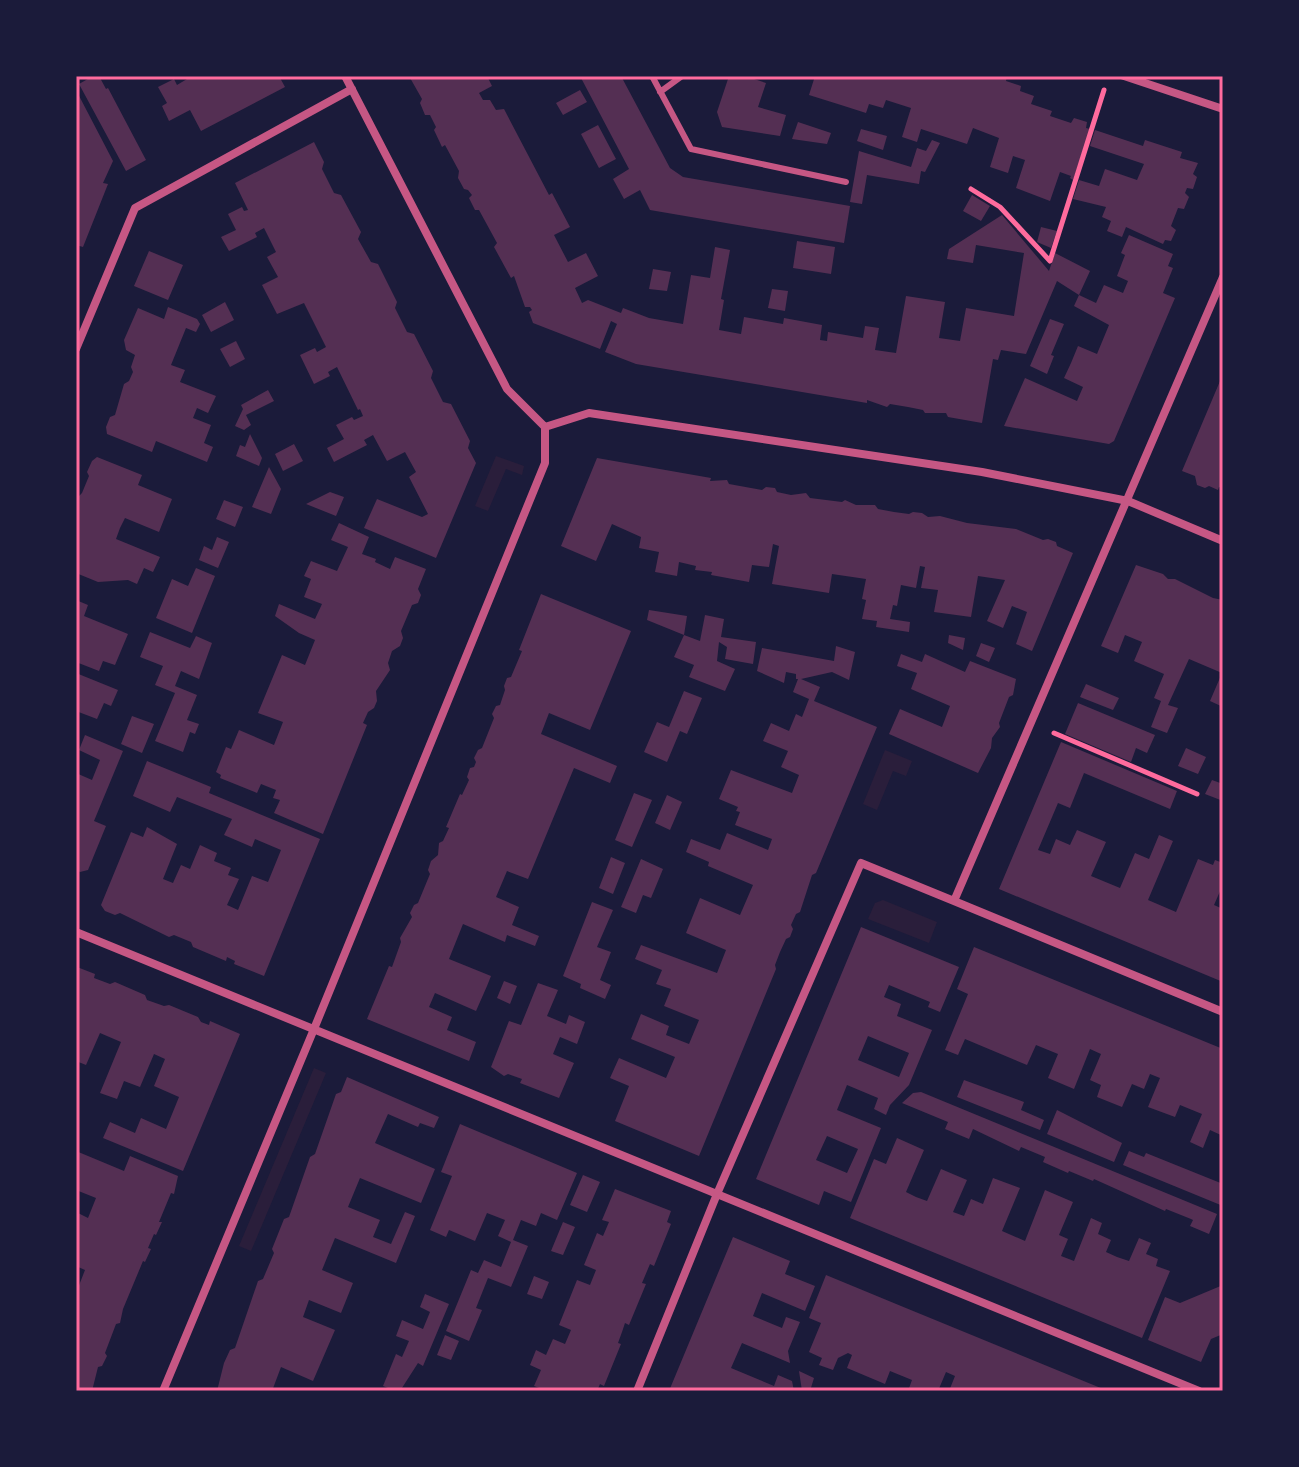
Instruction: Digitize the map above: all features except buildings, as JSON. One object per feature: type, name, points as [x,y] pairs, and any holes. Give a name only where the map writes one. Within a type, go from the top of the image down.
[{"type":"street","points":[[163,1391],[545,463],[545,427],[507,389],[345,76]]},
{"type":"street","points":[[1124,76],[1223,109]]},
{"type":"street","points":[[76,349],[135,208],[352,89]]},
{"type":"street","points":[[954,901],[1223,277]]},
{"type":"street","points":[[545,427],[589,413],[982,472],[1128,501],[1223,541]]},
{"type":"street","points":[[637,1391],[717,1194],[861,863],[1223,1012]]},
{"type":"street","points":[[76,932],[1199,1391]]},
{"type":"lane","points":[[652,76],[691,149],[846,182]]},
{"type":"lane","points":[[660,92],[682,76]]},
{"type":"path","points":[[971,189],[1000,207],[1050,261],[1109,76]]},
{"type":"path","points":[[1031,723],[1197,794]]},
{"type":"shaded area","points":[[496,456],[524,466],[522,475],[506,469],[488,511],[475,506]]},
{"type":"shaded area","points":[[885,750],[912,761],[906,776],[893,771],[877,810],[863,804]]},
{"type":"shaded area","points":[[883,900],[937,922],[929,943],[868,919],[875,903]]},
{"type":"shaded area","points":[[314,1068],[326,1073],[251,1251],[239,1246]]}]
